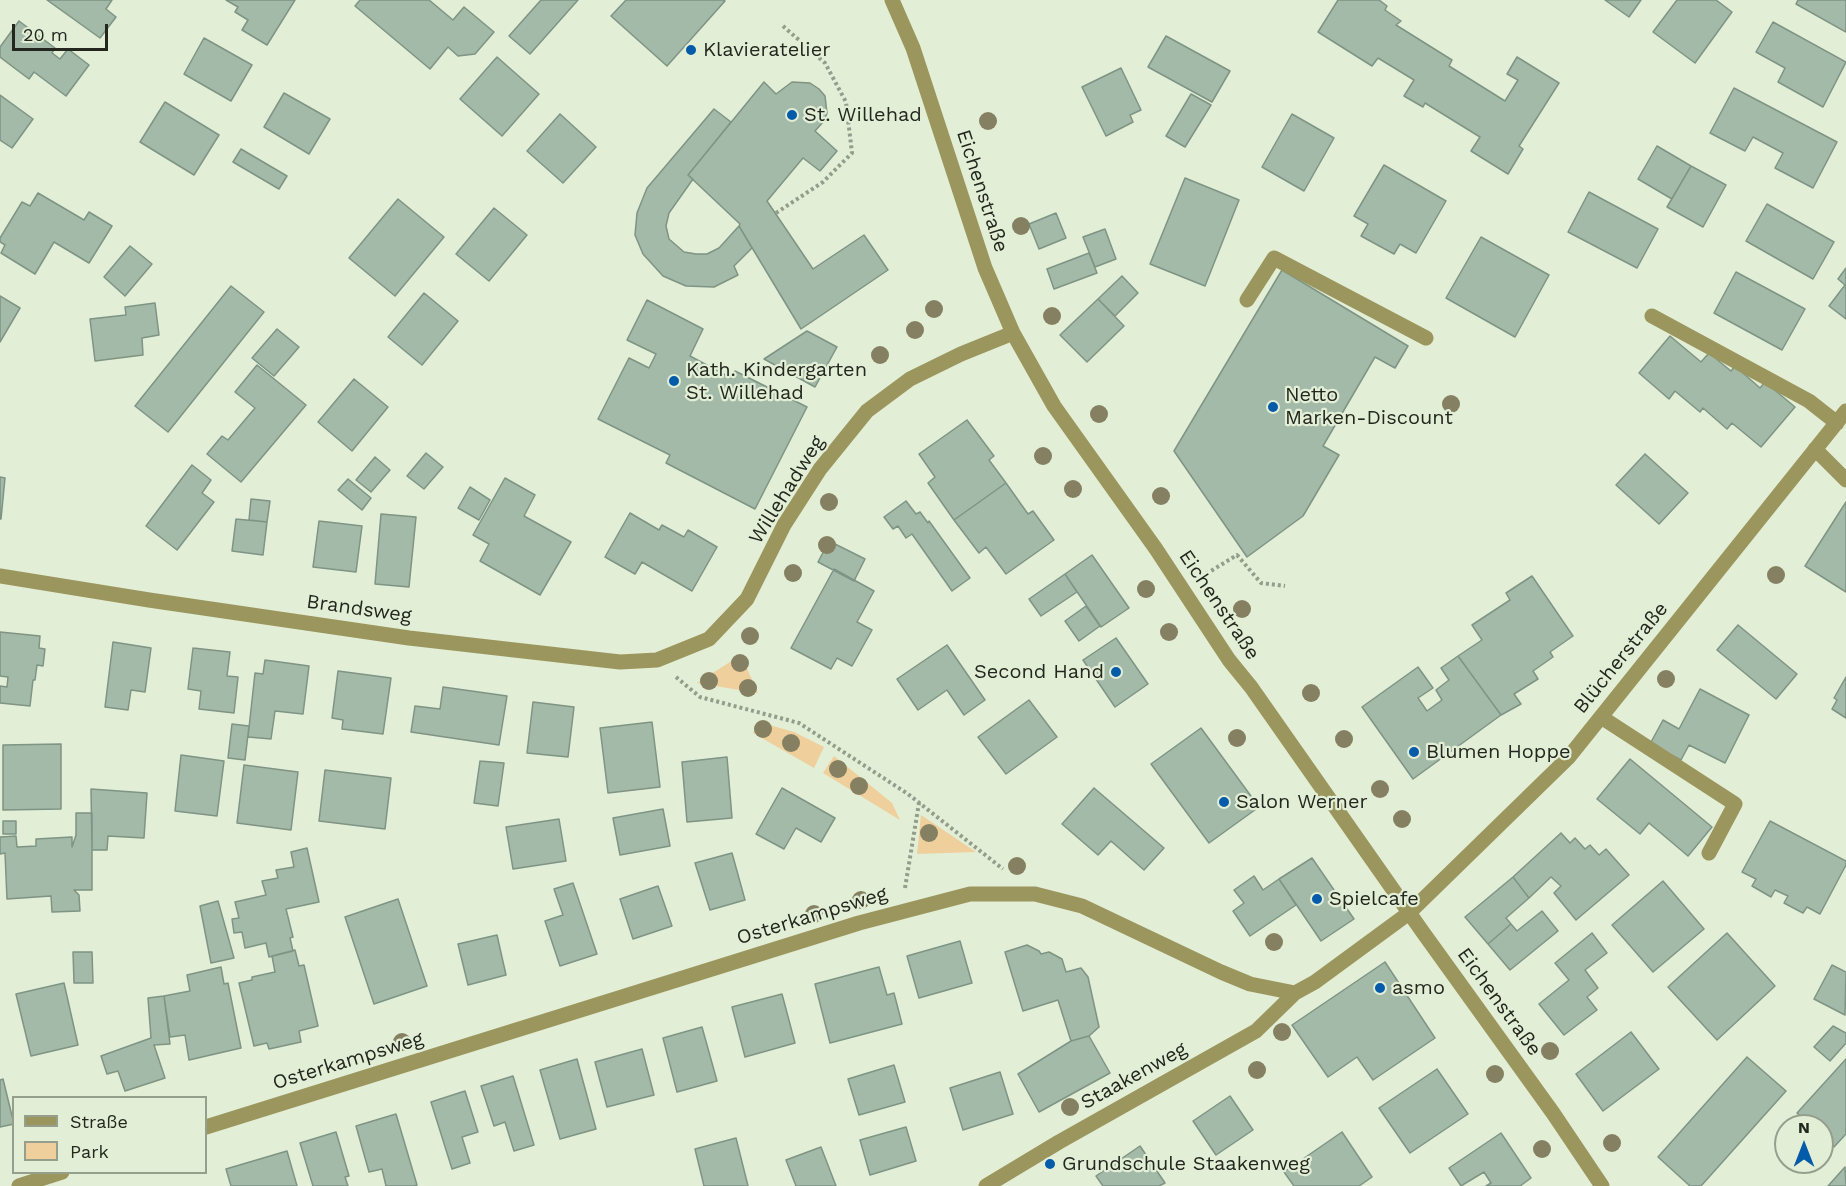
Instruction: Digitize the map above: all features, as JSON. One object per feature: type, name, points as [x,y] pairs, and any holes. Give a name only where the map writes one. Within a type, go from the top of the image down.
[{"type":"street","name":"Eichenstraße","points":[[892,0],[913,48],[985,268],[1013,333],[1054,406],[1182,588],[1229,660],[1251,687],[1409,913],[1547,1104],[1602,1186]]},
{"type":"street","points":[[1248,300],[1274,258],[1426,338]]},
{"type":"street","points":[[1652,316],[1841,417]]},
{"type":"street","name":"Willehadweg","points":[[709,639],[747,599],[784,525],[820,469],[867,411],[910,379],[961,354],[1013,333]]},
{"type":"street","name":"Blücherstraße","points":[[1409,913],[1568,758],[1841,417]]},
{"type":"street","points":[[1815,449],[1846,480]]},
{"type":"street","name":"Brandsweg","points":[[0,576],[409,638],[620,662],[657,660],[709,639]]},
{"type":"street","points":[[1601,717],[1735,804],[1709,853]]},
{"type":"street","name":"Osterkampsweg","points":[[207,1127],[859,922],[970,894],[1035,894],[1083,906],[1250,984],[1295,993]]},
{"type":"street","points":[[1295,993],[1315,982],[1409,913]]},
{"type":"street","name":"Staakenweg","points":[[986,1186],[1059,1142],[1256,1031],[1295,993]]},
{"type":"street","points":[[19,1186],[59,1174]]},
{"type":"path","points":[[776,213],[823,182],[852,153],[846,102],[825,63],[783,26]]},
{"type":"path","points":[[1182,588],[1237,555],[1261,583],[1285,586]]},
{"type":"path","points":[[657,660],[700,697],[799,723],[919,803],[1035,894]]},
{"type":"path","points":[[901,911],[919,803]]},
{"type":"green space","points":[[741,655],[758,693],[697,683]]},
{"type":"green space","points":[[759,722],[794,732],[824,747],[814,768],[753,733]]},
{"type":"green space","points":[[834,756],[892,803],[900,820],[823,773]]},
{"type":"green space","points":[[921,815],[976,852],[917,854]]},
{"type":"building","points":[[47,0],[112,0],[106,9],[116,17],[100,38]]},
{"type":"building","points":[[226,0],[295,0],[267,45],[242,30],[248,20],[235,12],[238,7]]},
{"type":"building","points":[[360,0],[429,0],[453,20],[464,7],[494,32],[475,54],[458,56],[448,47],[430,69],[355,6]]},
{"type":"building","points":[[541,0],[578,0],[530,54],[509,36]]},
{"type":"building","points":[[626,0],[725,1],[667,66],[611,16]]},
{"type":"building","points":[[1338,0],[1379,0],[1387,6],[1385,10],[1401,21],[1396,25],[1452,60],[1449,66],[1505,101],[1518,80],[1507,74],[1517,57],[1559,83],[1519,146],[1523,149],[1508,174],[1471,151],[1480,137],[1425,103],[1423,107],[1404,96],[1414,80],[1378,58],[1372,66],[1318,32]]},
{"type":"building","points":[[1605,0],[1641,0],[1629,17]]},
{"type":"building","points":[[1677,0],[1716,0],[1732,12],[1695,63],[1653,32]]},
{"type":"building","points":[[1798,0],[1846,0],[1846,32],[1796,4]]},
{"type":"building","points":[[19,21],[55,48],[52,53],[60,59],[68,49],[89,65],[66,96],[34,72],[29,79],[0,57],[0,47]]},
{"type":"building","points":[[1773,22],[1846,62],[1823,107],[1778,82],[1785,68],[1756,52]]},
{"type":"building","points":[[1166,36],[1230,71],[1212,102],[1148,67]]},
{"type":"building","points":[[204,38],[252,65],[231,101],[184,74]]},
{"type":"building","points":[[497,57],[539,94],[502,136],[460,99]]},
{"type":"building","points":[[1121,68],[1141,110],[1130,115],[1133,122],[1106,136],[1082,87]]},
{"type":"building","points":[[764,82],[776,94],[792,82],[810,83],[819,89],[825,96],[827,113],[824,121],[815,131],[837,151],[820,171],[803,158],[767,201],[813,269],[864,235],[888,270],[801,329],[739,226],[740,224],[688,175]]},
{"type":"building","points":[[1734,88],[1837,142],[1813,188],[1775,168],[1783,153],[1753,137],[1745,151],[1710,133]]},
{"type":"building","points":[[284,93],[330,119],[309,154],[264,127]]},
{"type":"building","points":[[1191,94],[1211,105],[1185,147],[1166,136]]},
{"type":"building","points":[[0,95],[33,119],[12,148],[0,140]]},
{"type":"building","points":[[165,102],[219,135],[194,175],[140,142]]},
{"type":"building","points":[[714,109],[731,122],[688,175],[693,179],[669,213],[666,226],[669,239],[684,252],[707,254],[719,248],[739,226],[752,248],[734,266],[738,275],[714,287],[686,286],[663,276],[643,254],[635,235],[637,213],[647,188]]},
{"type":"building","points":[[560,114],[596,147],[563,183],[527,151]]},
{"type":"building","points":[[1292,114],[1334,138],[1304,191],[1262,167]]},
{"type":"building","points":[[1657,146],[1691,166],[1672,199],[1638,179]]},
{"type":"building","points":[[241,149],[287,176],[279,189],[233,162]]},
{"type":"building","points":[[1384,165],[1446,201],[1416,253],[1400,244],[1394,254],[1361,236],[1368,224],[1354,216]]},
{"type":"building","points":[[1691,166],[1726,185],[1703,227],[1667,207]]},
{"type":"building","points":[[1185,178],[1239,200],[1205,286],[1150,264]]},
{"type":"building","points":[[1589,192],[1658,229],[1637,268],[1568,232]]},
{"type":"building","points":[[38,193],[84,220],[89,212],[112,226],[89,263],[54,242],[35,274],[1,253],[5,245],[0,242],[0,238],[22,202],[30,206]]},
{"type":"building","points":[[398,199],[444,237],[395,296],[349,258]]},
{"type":"building","points":[[1767,204],[1834,242],[1813,279],[1746,241]]},
{"type":"building","points":[[494,208],[527,235],[489,281],[456,254]]},
{"type":"building","points":[[1056,213],[1066,238],[1039,249],[1029,224]]},
{"type":"building","points":[[1105,229],[1116,259],[1095,267],[1083,237]]},
{"type":"building","points":[[1481,237],[1549,275],[1515,337],[1446,298]]},
{"type":"building","points":[[130,246],[152,264],[125,296],[104,277]]},
{"type":"building","points":[[1089,253],[1097,273],[1054,289],[1047,269]]},
{"type":"building","points":[[1846,268],[1846,319],[1829,306],[1845,285],[1838,279]]},
{"type":"building","name":"Netto Marken-Discount","points":[[1282,270],[1408,346],[1395,368],[1375,357],[1323,446],[1339,455],[1303,516],[1247,557],[1174,451]]},
{"type":"building","points":[[1736,272],[1805,309],[1782,350],[1714,313]]},
{"type":"building","points":[[1122,276],[1138,293],[1115,316],[1098,299]]},
{"type":"building","points":[[231,286],[264,312],[168,432],[135,406]]},
{"type":"building","points":[[424,293],[458,321],[422,365],[388,337]]},
{"type":"building","points":[[0,296],[20,308],[0,342]]},
{"type":"building","points":[[1098,299],[1124,326],[1087,362],[1060,335]]},
{"type":"building","name":"Kath. Kindergarten St. Willehad","points":[[647,300],[703,329],[690,356],[731,378],[735,371],[807,407],[755,509],[666,463],[670,455],[598,419],[629,358],[649,368],[656,354],[627,340]]},
{"type":"building","points":[[155,303],[159,335],[142,338],[143,355],[95,361],[90,319],[126,315],[125,307]]},
{"type":"building","points":[[277,329],[299,347],[274,376],[252,358]]},
{"type":"building","points":[[807,331],[837,347],[815,387],[764,359]]},
{"type":"building","points":[[1670,336],[1701,362],[1709,353],[1731,371],[1735,366],[1760,388],[1765,382],[1795,407],[1761,447],[1732,423],[1727,429],[1703,408],[1700,412],[1675,391],[1669,399],[1639,373]]},
{"type":"building","points":[[257,365],[306,405],[241,482],[207,454],[222,436],[228,440],[255,408],[235,392]]},
{"type":"building","points":[[354,379],[388,407],[352,451],[318,422]]},
{"type":"building","points":[[967,420],[994,456],[989,460],[1006,483],[954,520],[928,483],[935,477],[919,454]]},
{"type":"building","points":[[426,453],[443,467],[424,489],[407,476]]},
{"type":"building","points":[[1645,454],[1688,493],[1659,524],[1616,485]]},
{"type":"building","points":[[375,457],[390,470],[371,492],[356,480]]},
{"type":"building","points":[[192,465],[211,480],[202,493],[214,502],[177,550],[146,526]]},
{"type":"building","points":[[0,477],[5,478],[1,519],[0,519]]},
{"type":"building","points":[[505,478],[535,495],[524,516],[571,542],[540,595],[480,561],[489,544],[473,535]]},
{"type":"building","points":[[348,479],[371,498],[362,510],[338,490]]},
{"type":"building","points":[[1006,483],[1028,514],[1033,511],[1054,540],[1006,574],[986,547],[979,553],[954,520]]},
{"type":"building","points":[[470,487],[490,500],[479,520],[458,508]]},
{"type":"building","points":[[251,499],[270,501],[267,522],[249,520]]},
{"type":"building","points":[[906,501],[916,514],[920,512],[928,523],[929,521],[970,578],[952,591],[912,534],[906,538],[898,526],[893,529],[884,517]]},
{"type":"building","points":[[1846,502],[1846,592],[1805,566]]},
{"type":"building","points":[[630,513],[659,530],[662,525],[684,537],[688,530],[717,547],[692,591],[642,562],[635,574],[605,557]]},
{"type":"building","points":[[381,514],[416,517],[409,587],[375,584]]},
{"type":"building","points":[[236,519],[267,522],[263,555],[232,551]]},
{"type":"building","points":[[319,521],[362,526],[356,572],[313,567]]},
{"type":"building","points":[[829,541],[865,559],[854,581],[818,562]]},
{"type":"building","points":[[1092,555],[1129,608],[1101,627],[1065,574]]},
{"type":"building","points":[[834,569],[874,591],[857,622],[872,630],[852,666],[837,658],[831,669],[791,648]]},
{"type":"building","points":[[1065,574],[1077,592],[1041,616],[1029,599]]},
{"type":"building","points":[[1532,576],[1573,636],[1550,652],[1553,657],[1533,671],[1538,679],[1514,694],[1521,704],[1501,715],[1458,656],[1482,640],[1472,625],[1510,600],[1506,593]]},
{"type":"building","points":[[1086,606],[1100,626],[1079,641],[1065,621]]},
{"type":"building","points":[[1738,625],[1797,674],[1776,699],[1717,650]]},
{"type":"building","points":[[0,632],[40,636],[39,648],[45,649],[43,666],[37,665],[30,706],[0,703],[0,686],[7,687],[8,677],[0,676]]},
{"type":"building","name":"Second Hand","points":[[1116,638],[1148,684],[1115,707],[1083,660]]},
{"type":"building","points":[[113,642],[151,648],[145,692],[131,690],[128,710],[105,707]]},
{"type":"building","points":[[947,645],[985,700],[964,715],[947,690],[918,710],[897,679]]},
{"type":"building","points":[[193,648],[230,652],[227,676],[238,677],[234,713],[199,709],[201,691],[188,689]]},
{"type":"building","points":[[1458,656],[1501,715],[1413,779],[1362,707],[1418,667],[1433,688],[1418,698],[1427,711],[1442,700],[1436,690],[1449,680],[1441,668]]},
{"type":"building","points":[[265,660],[309,666],[303,714],[275,711],[271,739],[248,737],[255,673],[263,674]]},
{"type":"building","points":[[338,671],[391,678],[383,734],[342,729],[343,720],[332,718]]},
{"type":"building","points":[[1846,677],[1846,718],[1832,709],[1837,700],[1834,698]]},
{"type":"building","points":[[443,687],[507,696],[499,745],[411,732],[415,706],[440,709]]},
{"type":"building","points":[[1700,689],[1749,715],[1725,763],[1689,745],[1681,760],[1650,744],[1663,720],[1679,729]]},
{"type":"building","points":[[1029,700],[1057,737],[1006,774],[978,737]]},
{"type":"building","points":[[533,702],[574,707],[568,757],[527,753]]},
{"type":"building","points":[[652,722],[660,787],[608,793],[600,728]]},
{"type":"building","points":[[232,724],[249,726],[245,760],[228,758]]},
{"type":"building","points":[[1201,728],[1259,807],[1209,843],[1151,764]]},
{"type":"building","points":[[61,744],[61,809],[3,810],[3,745]]},
{"type":"building","points":[[181,755],[224,761],[217,816],[175,811]]},
{"type":"building","points":[[727,757],[732,818],[687,822],[682,762]]},
{"type":"building","points":[[1630,759],[1712,827],[1688,856],[1649,823],[1640,834],[1597,799]]},
{"type":"building","points":[[480,761],[504,763],[498,806],[474,803]]},
{"type":"building","points":[[244,765],[298,772],[291,830],[237,823]]},
{"type":"building","points":[[325,770],[391,778],[385,829],[319,821]]},
{"type":"building","points":[[782,788],[835,818],[821,842],[796,828],[784,849],[756,834]]},
{"type":"building","points":[[1094,788],[1164,848],[1144,870],[1111,841],[1098,855],[1062,824]]},
{"type":"building","points":[[91,789],[147,793],[144,838],[108,836],[107,850],[92,850]]},
{"type":"building","points":[[663,809],[670,846],[620,855],[613,818]]},
{"type":"building","points":[[76,813],[92,813],[92,890],[74,890],[79,895],[80,911],[52,912],[51,896],[7,899],[5,853],[0,854],[0,837],[16,836],[17,847],[36,846],[36,839],[72,837],[72,847],[76,835]]},
{"type":"building","points":[[559,819],[566,861],[513,869],[506,827]]},
{"type":"building","points":[[3,821],[16,821],[16,834],[3,834]]},
{"type":"building","points":[[1770,821],[1846,861],[1820,914],[1807,907],[1803,913],[1784,903],[1788,896],[1775,890],[1771,897],[1752,886],[1756,879],[1742,872]]},
{"type":"building","points":[[1561,833],[1570,843],[1575,838],[1585,849],[1590,845],[1599,855],[1606,849],[1629,875],[1576,920],[1554,893],[1561,886],[1551,877],[1529,898],[1513,877]]},
{"type":"building","points":[[307,848],[319,902],[286,909],[293,937],[290,938],[293,951],[269,957],[266,943],[245,948],[242,932],[234,933],[232,919],[239,918],[235,902],[266,895],[262,881],[278,878],[276,870],[294,867],[291,852]]},
{"type":"building","points":[[732,853],[745,900],[710,910],[695,863]]},
{"type":"building","name":"Spielcafe","points":[[1312,858],[1354,919],[1321,941],[1279,879]]},
{"type":"building","points":[[1254,876],[1263,890],[1279,879],[1296,905],[1250,936],[1233,911],[1244,903],[1234,890]]},
{"type":"building","points":[[1513,877],[1529,898],[1506,918],[1511,924],[1488,944],[1465,917]]},
{"type":"building","points":[[1663,881],[1704,929],[1653,972],[1612,925]]},
{"type":"building","points":[[573,883],[597,954],[560,966],[545,921],[563,915],[554,889]]},
{"type":"building","points":[[658,886],[672,926],[633,939],[620,899]]},
{"type":"building","points":[[398,899],[427,986],[374,1004],[345,917]]},
{"type":"building","points":[[218,901],[234,958],[211,963],[200,906]]},
{"type":"building","points":[[1542,911],[1558,931],[1510,970],[1488,944],[1511,924],[1517,931]]},
{"type":"building","points":[[1592,933],[1607,953],[1585,970],[1598,988],[1587,997],[1597,1010],[1564,1035],[1539,1004],[1569,980],[1555,963]]},
{"type":"building","points":[[1727,933],[1775,986],[1717,1040],[1668,987]]},
{"type":"building","points":[[497,935],[506,975],[468,985],[458,944]]},
{"type":"building","points":[[960,941],[972,983],[919,998],[907,956]]},
{"type":"building","points":[[1027,945],[1041,954],[1049,952],[1062,959],[1066,972],[1081,968],[1088,977],[1099,1027],[1089,1036],[1071,1041],[1058,1000],[1023,1011],[1005,952]]},
{"type":"building","points":[[295,950],[299,966],[304,965],[318,1026],[299,1031],[301,1042],[269,1049],[267,1043],[254,1046],[239,983],[252,980],[252,977],[275,972],[272,956]]},
{"type":"building","points":[[73,952],[92,952],[93,983],[74,983]]},
{"type":"building","points":[[1385,962],[1435,1038],[1373,1080],[1357,1057],[1328,1077],[1292,1025]]},
{"type":"building","points":[[1832,965],[1846,972],[1845,1015],[1814,999]]},
{"type":"building","points":[[221,967],[224,984],[228,983],[241,1048],[189,1060],[185,1035],[170,1037],[164,996],[190,991],[187,975]]},
{"type":"building","points":[[879,967],[887,995],[894,993],[902,1024],[830,1043],[815,984]]},
{"type":"building","points":[[64,983],[78,1045],[31,1056],[16,994]]},
{"type":"building","points":[[782,994],[795,1043],[745,1057],[732,1007]]},
{"type":"building","points":[[164,996],[170,1044],[154,1045],[165,1078],[125,1091],[118,1071],[107,1074],[101,1056],[151,1038],[148,998]]},
{"type":"building","points":[[1833,1026],[1846,1033],[1846,1043],[1830,1061],[1814,1047]]},
{"type":"building","points":[[702,1027],[717,1081],[677,1092],[663,1038]]},
{"type":"building","points":[[1631,1032],[1659,1069],[1603,1111],[1576,1074]]},
{"type":"building","points":[[1089,1036],[1110,1073],[1039,1112],[1018,1074],[1071,1041]]},
{"type":"building","points":[[642,1049],[654,1095],[607,1107],[595,1062]]},
{"type":"building","points":[[1747,1057],[1786,1091],[1701,1186],[1690,1186],[1658,1157]]},
{"type":"building","points":[[577,1059],[596,1129],[560,1139],[540,1070]]},
{"type":"building","points":[[1846,1059],[1846,1134],[1834,1147],[1834,1114],[1797,1113]]},
{"type":"building","points":[[894,1065],[905,1102],[859,1115],[848,1079]]},
{"type":"building","points":[[1437,1069],[1468,1114],[1410,1153],[1379,1108]]},
{"type":"building","points":[[1000,1072],[1013,1114],[963,1130],[950,1088]]},
{"type":"building","points":[[513,1076],[534,1145],[514,1151],[505,1122],[494,1126],[481,1086]]},
{"type":"building","points":[[3,1079],[12,1124],[0,1127],[0,1080]]},
{"type":"building","points":[[465,1091],[478,1132],[462,1137],[470,1163],[452,1169],[431,1102]]},
{"type":"building","points":[[1230,1096],[1253,1130],[1216,1155],[1193,1121]]},
{"type":"building","points":[[396,1114],[417,1185],[414,1186],[386,1186],[382,1169],[369,1172],[356,1126]]},
{"type":"building","points":[[906,1127],[916,1161],[870,1175],[860,1140]]},
{"type":"building","points":[[336,1132],[349,1176],[345,1177],[348,1186],[313,1186],[300,1143]]},
{"type":"building","points":[[1342,1132],[1372,1177],[1359,1186],[1294,1186],[1284,1172]]},
{"type":"building","points":[[1501,1133],[1531,1178],[1520,1186],[1486,1186],[1491,1183],[1484,1172],[1461,1186],[1449,1168]]},
{"type":"building","points":[[736,1138],[748,1186],[704,1186],[695,1149]]},
{"type":"building","points":[[1140,1146],[1165,1183],[1159,1186],[1103,1186],[1096,1176]]},
{"type":"building","points":[[821,1147],[836,1186],[796,1186],[786,1160]]},
{"type":"building","points":[[287,1151],[297,1186],[231,1186],[226,1169]]},
{"type":"building","points":[[1845,1167],[1846,1186],[1828,1186]]},
{"type":"place","name":"Klavieratelier","points":[[691,50]]},
{"type":"place","name":"St. Willehad","points":[[792,115]]},
{"type":"place","name":"Kath. Kindergarten St. Willehad","points":[[674,381]]},
{"type":"place","name":"Netto Marken-Discount","points":[[1273,407]]},
{"type":"place","name":"Second Hand","points":[[1116,672]]},
{"type":"place","name":"Blumen Hoppe","points":[[1414,752]]},
{"type":"place","name":"Salon Werner","points":[[1224,802]]},
{"type":"place","name":"Spielcafe","points":[[1317,899]]},
{"type":"place","name":"asmo","points":[[1380,988]]},
{"type":"place","name":"Grundschule Staakenweg","points":[[1050,1164]]}]
